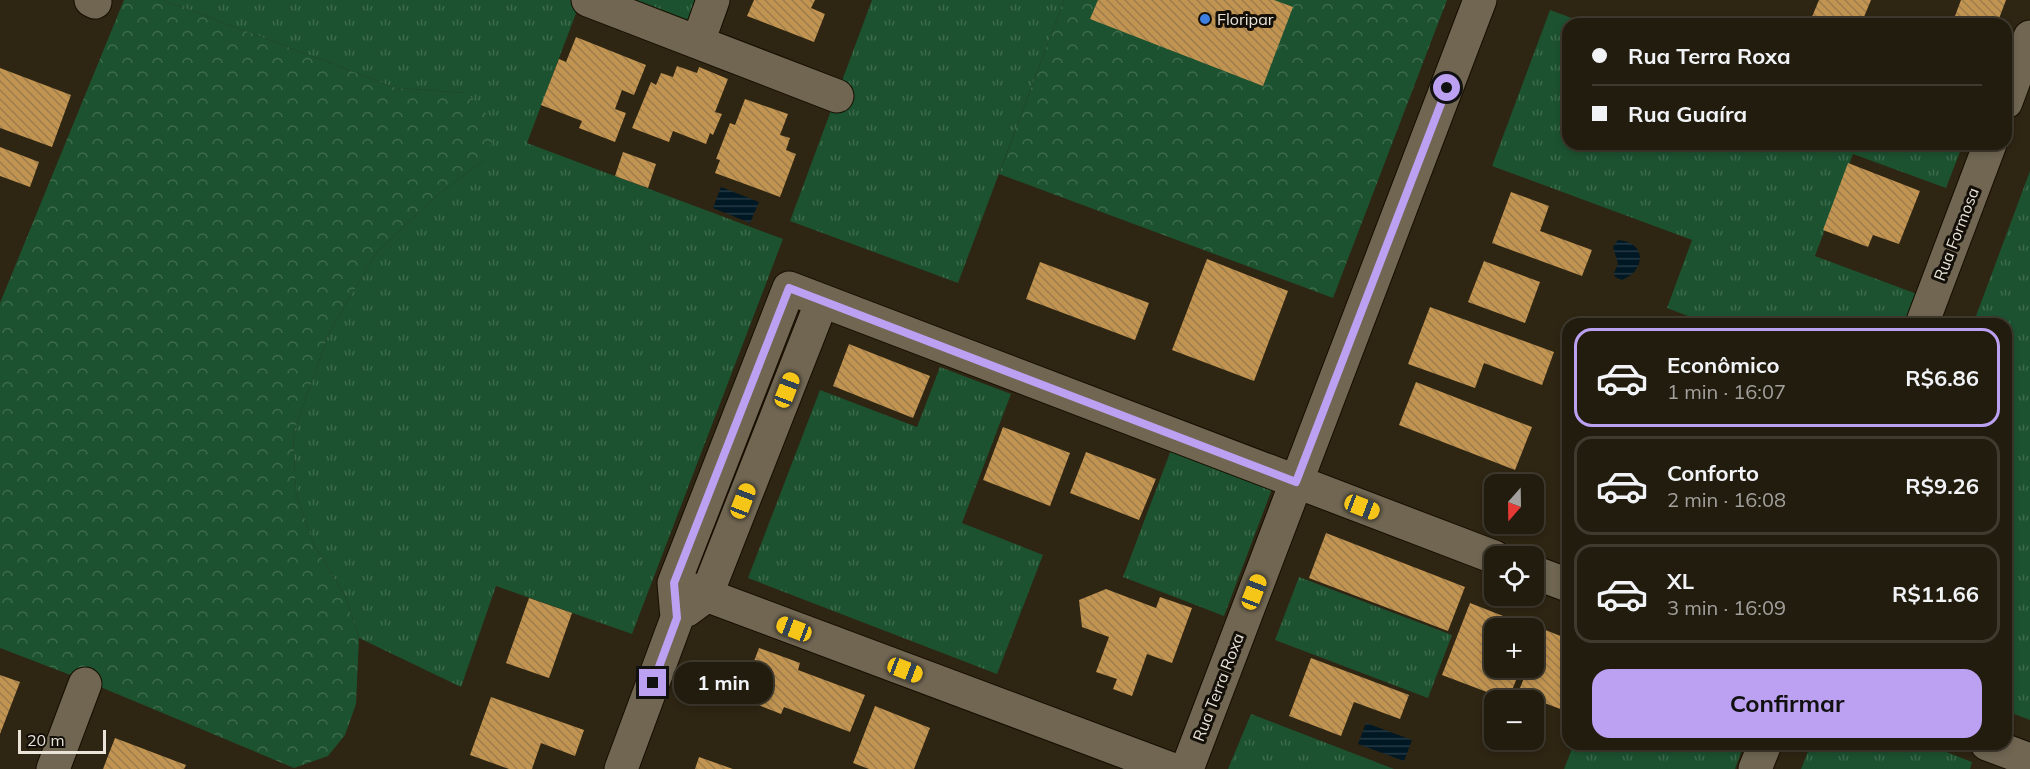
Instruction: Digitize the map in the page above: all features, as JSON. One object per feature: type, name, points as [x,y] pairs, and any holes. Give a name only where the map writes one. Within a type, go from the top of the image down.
[{"type":"street","points":[[588,0],[837,96]]},
{"type":"street","points":[[698,42],[713,0]]},
{"type":"street","name":"Rua Terra Roxa","points":[[1187,769],[1480,0]]},
{"type":"street","points":[[2012,86],[2030,36]]},
{"type":"street","name":"Rua Formosa","points":[[1924,318],[1988,150]]},
{"type":"street","points":[[621,769],[677,618],[674,583],[789,288],[1484,553]]},
{"type":"street","points":[[677,618],[706,596],[822,301]]},
{"type":"street","points":[[1544,576],[1562,583]]},
{"type":"street","points":[[674,583],[1171,769]]},
{"type":"street","points":[[53,769],[85,684]]},
{"type":"street","points":[[1755,769],[1763,750]]},
{"type":"street","points":[[2003,750],[2030,760]]},
{"type":"green space","points":[[124,0],[163,0],[396,88],[467,93],[498,126],[485,159],[435,197],[376,253],[328,335],[293,435],[296,493],[313,543],[344,594],[359,638],[356,704],[345,735],[328,756],[294,768],[86,681],[0,648],[0,303]]},
{"type":"green space","points":[[163,0],[581,0],[527,143],[783,239],[632,634],[496,586],[461,687],[359,638],[344,594],[313,543],[296,493],[293,435],[328,335],[376,253],[435,197],[485,159],[467,93],[396,88]]},
{"type":"green space","points":[[635,0],[696,0],[689,21]]},
{"type":"green space","points":[[872,0],[1064,0],[958,283],[790,221]]},
{"type":"green space","points":[[1064,0],[1447,0],[1333,298],[999,174]]},
{"type":"green space","points":[[1550,10],[1572,18],[1562,18],[1562,150],[1961,150],[1946,188],[1853,154],[1815,256],[1917,294],[1908,318],[1693,318],[1667,308],[1692,240],[1492,166]]},
{"type":"green space","points":[[2030,171],[2030,720],[2012,713],[2012,318],[1975,318]]},
{"type":"green space","points":[[940,367],[1011,394],[962,523],[1043,555],[997,674],[748,578],[820,390],[917,427]]},
{"type":"green space","points":[[1171,450],[1272,489],[1224,616],[1123,577]]},
{"type":"green space","points":[[1299,577],[1452,635],[1428,698],[1275,640]]},
{"type":"green space","points":[[1251,714],[1394,769],[1228,769]]},
{"type":"green space","points":[[1572,750],[1742,750],[1735,769],[1564,769]]},
{"type":"green space","points":[[1809,750],[1941,750],[1972,762],[1970,769],[1801,769]]},
{"type":"water","points":[[721,187],[759,202],[750,223],[713,208]]},
{"type":"water","points":[[1618,240],[1634,246],[1640,257],[1636,270],[1622,280],[1615,277],[1614,273],[1618,264],[1613,247]]},
{"type":"water","points":[[1366,723],[1412,740],[1404,761],[1358,744]]},
{"type":"building","points":[[754,0],[815,0],[811,8],[825,14],[814,42],[747,16]]},
{"type":"building","points":[[1098,0],[1274,0],[1293,7],[1263,86],[1090,19]]},
{"type":"building","points":[[1819,0],[1871,0],[1864,18],[1812,18]]},
{"type":"building","points":[[1961,0],[2006,0],[1999,18],[1954,18]]},
{"type":"building","points":[[576,37],[646,65],[634,95],[622,90],[615,109],[626,113],[615,142],[579,128],[582,121],[541,105],[559,59],[566,62]]},
{"type":"building","points":[[677,66],[697,73],[699,67],[728,79],[715,112],[722,114],[713,135],[710,133],[706,144],[673,131],[669,142],[632,128],[651,82],[656,85],[661,73],[673,77]]},
{"type":"building","points":[[0,68],[71,95],[52,147],[0,128]]},
{"type":"building","points":[[745,99],[788,114],[780,135],[790,138],[786,150],[796,154],[780,197],[715,173],[720,160],[716,159],[730,123],[735,125]]},
{"type":"building","points":[[0,147],[39,162],[30,187],[0,176]]},
{"type":"building","points":[[623,152],[656,164],[648,188],[615,176]]},
{"type":"building","points":[[1848,163],[1920,191],[1899,244],[1873,235],[1868,247],[1823,230]]},
{"type":"building","points":[[1511,192],[1549,206],[1540,231],[1592,250],[1582,276],[1492,243]]},
{"type":"building","points":[[1207,259],[1288,291],[1254,381],[1172,350]]},
{"type":"building","points":[[1484,261],[1540,282],[1525,323],[1468,302]]},
{"type":"building","points":[[1040,262],[1149,303],[1135,340],[1026,299]]},
{"type":"building","points":[[1430,307],[1554,352],[1542,385],[1484,363],[1475,388],[1408,364]]},
{"type":"building","points":[[849,344],[930,376],[913,418],[833,386]]},
{"type":"building","points":[[1416,382],[1532,427],[1515,470],[1399,425]]},
{"type":"building","points":[[1003,427],[1070,453],[1050,506],[983,480]]},
{"type":"building","points":[[1086,452],[1156,479],[1139,520],[1070,493]]},
{"type":"building","points":[[1326,533],[1465,587],[1448,631],[1309,578]]},
{"type":"building","points":[[1106,589],[1156,608],[1160,597],[1192,608],[1172,663],[1147,654],[1132,696],[1113,689],[1117,679],[1096,672],[1109,637],[1082,627],[1079,600]]},
{"type":"building","points":[[529,598],[572,613],[549,678],[506,663]]},
{"type":"building","points":[[1470,603],[1508,618],[1484,618],[1484,678],[1517,678],[1512,690],[1484,691],[1442,675]]},
{"type":"building","points":[[1544,629],[1562,637],[1562,710],[1544,703],[1544,690],[1519,690],[1524,678],[1544,678]]},
{"type":"building","points":[[759,648],[800,663],[798,670],[865,695],[850,732],[784,707],[781,714],[740,698]]},
{"type":"building","points":[[1311,658],[1409,695],[1400,719],[1354,702],[1341,736],[1289,716]]},
{"type":"building","points":[[0,675],[20,682],[0,734]]},
{"type":"building","points":[[491,697],[584,730],[575,756],[541,743],[532,769],[509,769],[470,755]]},
{"type":"building","points":[[875,706],[930,728],[914,769],[869,769],[853,763]]},
{"type":"building","points":[[115,738],[186,765],[184,769],[103,769]]},
{"type":"building","points":[[699,757],[733,769],[695,769]]},
{"type":"place","name":"Floripar","points":[[1205,19]]},
{"type":"route","points":[[653,683],[677,618],[674,583],[685,551],[789,288],[1296,482],[1447,88]]}]
